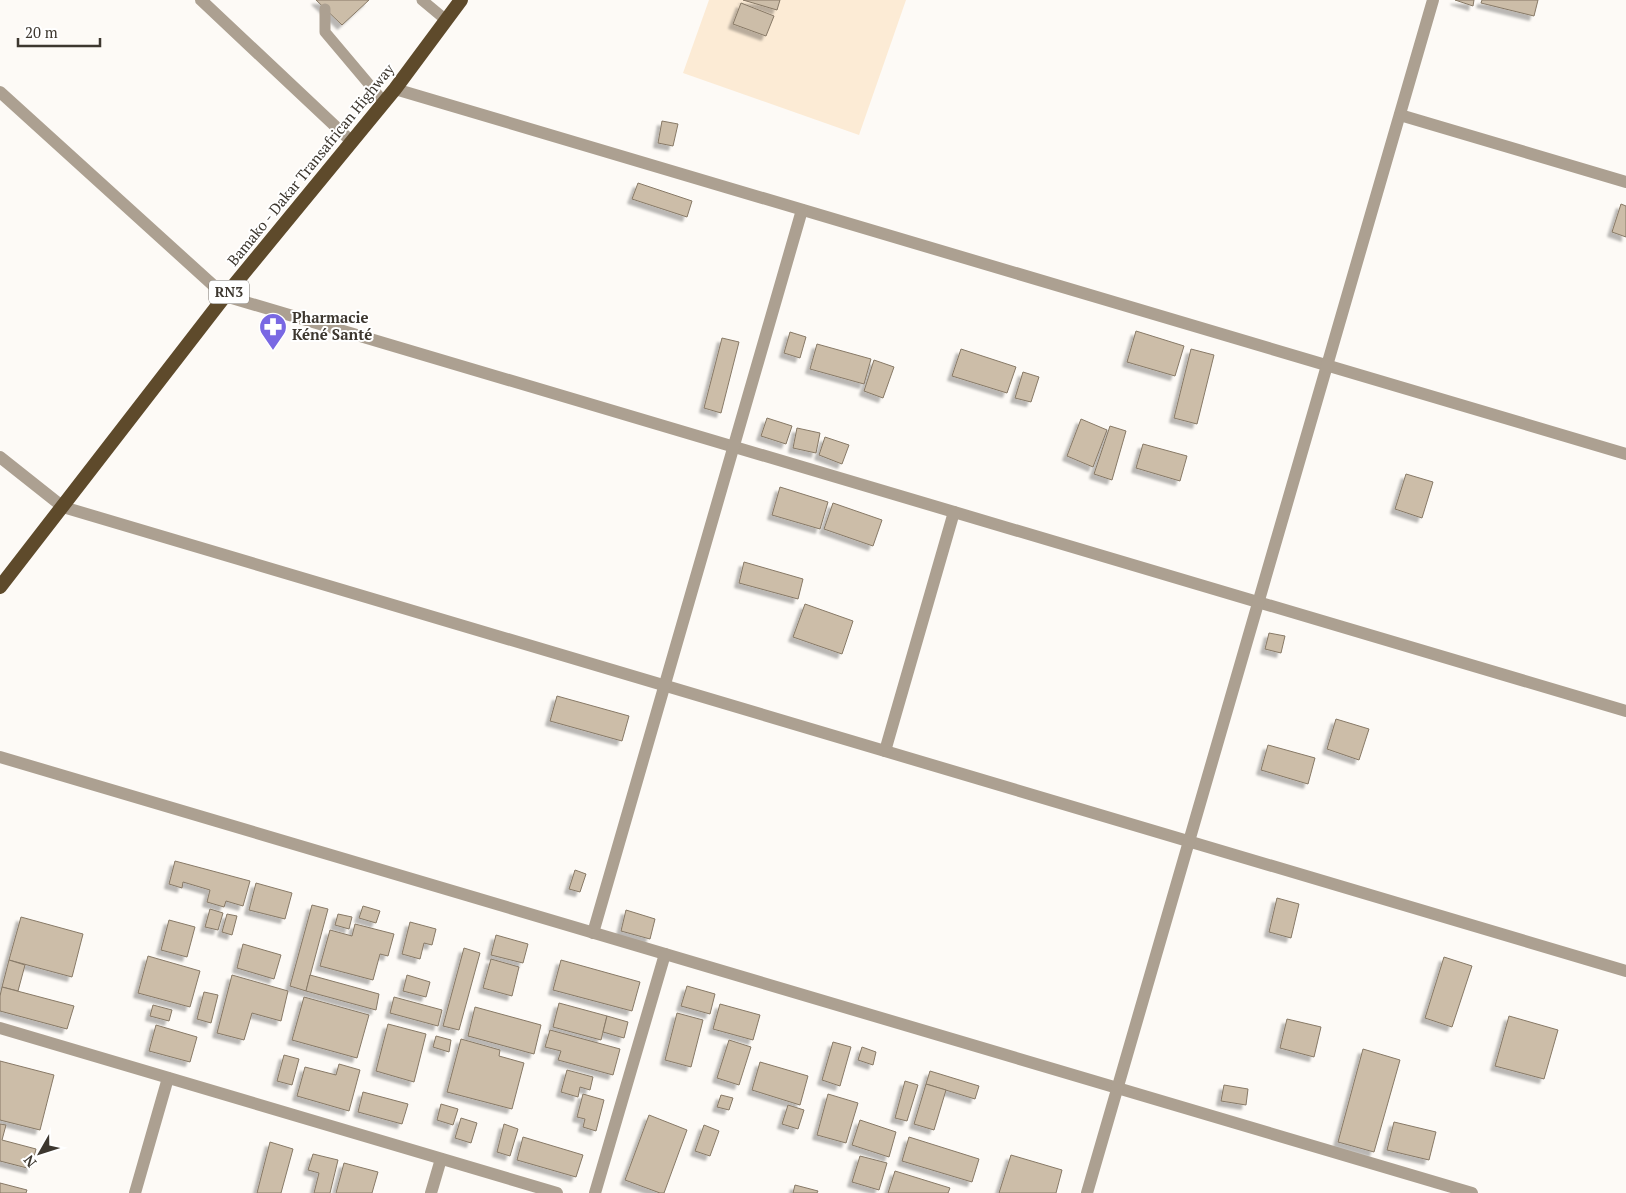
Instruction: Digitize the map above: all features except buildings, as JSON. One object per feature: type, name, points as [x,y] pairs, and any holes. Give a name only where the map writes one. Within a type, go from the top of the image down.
[{"type":"highway","name":"Bamako - Dakar Transafrican Highway","points":[[0,587],[225,296],[384,102],[461,0]]},
{"type":"street","points":[[201,0],[351,141]]},
{"type":"street","points":[[1088,1193],[1433,0]]},
{"type":"street","points":[[394,89],[1626,454]]},
{"type":"street","points":[[0,92],[225,296],[1626,711]]},
{"type":"street","points":[[1400,115],[1626,182]]},
{"type":"street","points":[[593,933],[802,210]]},
{"type":"street","points":[[0,457],[62,507],[1626,971]]},
{"type":"street","points":[[885,751],[954,512]]},
{"type":"street","points":[[0,757],[1472,1193]]},
{"type":"street","points":[[595,1193],[665,954]]},
{"type":"street","points":[[0,1028],[557,1193]]},
{"type":"street","points":[[135,1193],[168,1078]]},
{"type":"street","points":[[432,1193],[441,1159]]},
{"type":"lane","points":[[422,0],[446,20]]},
{"type":"lane","points":[[325,9],[325,32],[384,102]]},
{"type":"shaded area","points":[[709,0],[906,0],[859,135],[683,73]]},
{"type":"place","name":"Pharmacie Kéné Santé","points":[[273,351]]}]
